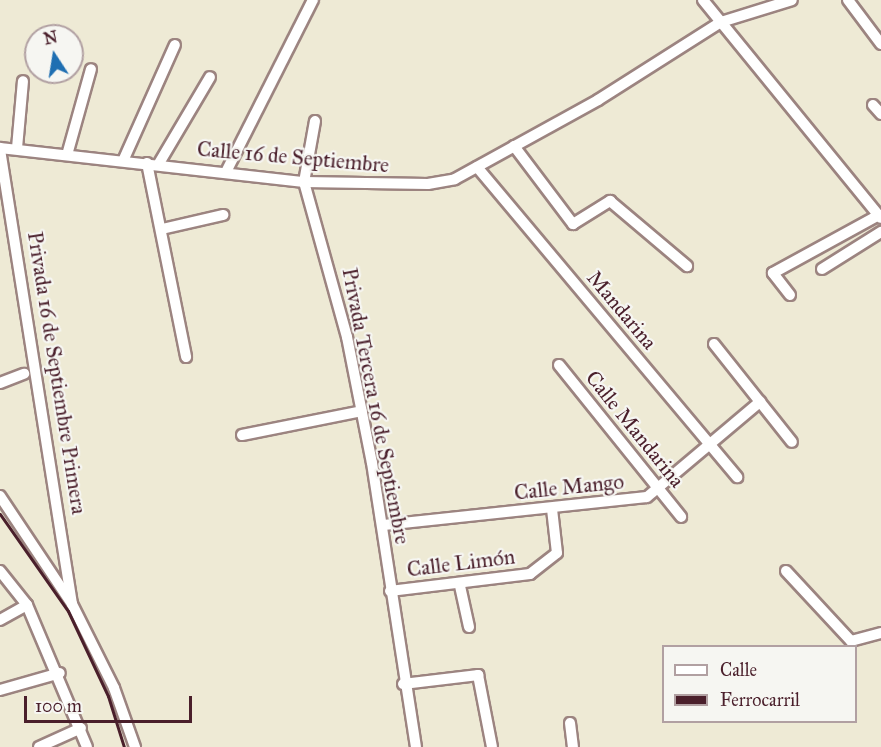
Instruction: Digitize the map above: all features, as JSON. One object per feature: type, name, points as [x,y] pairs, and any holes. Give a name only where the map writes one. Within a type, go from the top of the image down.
[{"type":"street","points":[[226,172],[313,0]]},
{"type":"street","points":[[703,0],[880,217],[773,273],[790,295]]},
{"type":"street","name":"Calle 16 de Septiembre","points":[[0,148],[17,148],[304,182],[429,184],[477,167],[721,22],[792,0]]},
{"type":"street","points":[[848,0],[879,40]]},
{"type":"street","points":[[123,161],[175,45]]},
{"type":"street","points":[[67,155],[91,69]]},
{"type":"street","points":[[186,357],[152,164],[210,78]]},
{"type":"street","points":[[17,148],[23,81]]},
{"type":"street","points":[[873,105],[881,114]]},
{"type":"street","points":[[304,182],[315,122]]},
{"type":"street","points":[[514,146],[573,224],[610,201],[687,266]]},
{"type":"street","name":"Privada 16 de Septiembre Primera","points":[[0,148],[72,604]]},
{"type":"street","name":"Mandarina","points":[[477,167],[737,477]]},
{"type":"street","name":"Privada Tercera 16 de Septiembre","points":[[304,182],[362,411],[384,525],[390,591],[403,684],[416,747]]},
{"type":"street","points":[[162,228],[223,215]]},
{"type":"street","points":[[822,269],[881,232]]},
{"type":"street","points":[[714,344],[792,442]]},
{"type":"street","name":"Calle Mandarina","points":[[560,365],[681,517]]},
{"type":"street","points":[[0,383],[24,374]]},
{"type":"street","name":"Calle Mango","points":[[384,525],[631,501],[657,489],[760,402]]},
{"type":"street","points":[[242,435],[362,411]]},
{"type":"street","points":[[0,496],[72,604],[114,688],[135,747]]},
{"type":"street","name":"Calle Limón","points":[[390,591],[460,586],[530,574],[557,553],[552,509]]},
{"type":"street","points":[[0,571],[27,604],[60,673],[87,747]]},
{"type":"street","points":[[786,571],[851,641],[881,633]]},
{"type":"street","points":[[460,586],[469,627]]},
{"type":"street","points":[[0,620],[27,604]]},
{"type":"street","points":[[0,690],[60,673]]},
{"type":"street","points":[[403,684],[478,675],[492,747]]},
{"type":"street","points":[[570,723],[573,747]]},
{"type":"street","points":[[39,747],[81,728]]},
{"type":"railway","points":[[0,514],[68,611],[108,696],[124,747]]}]
